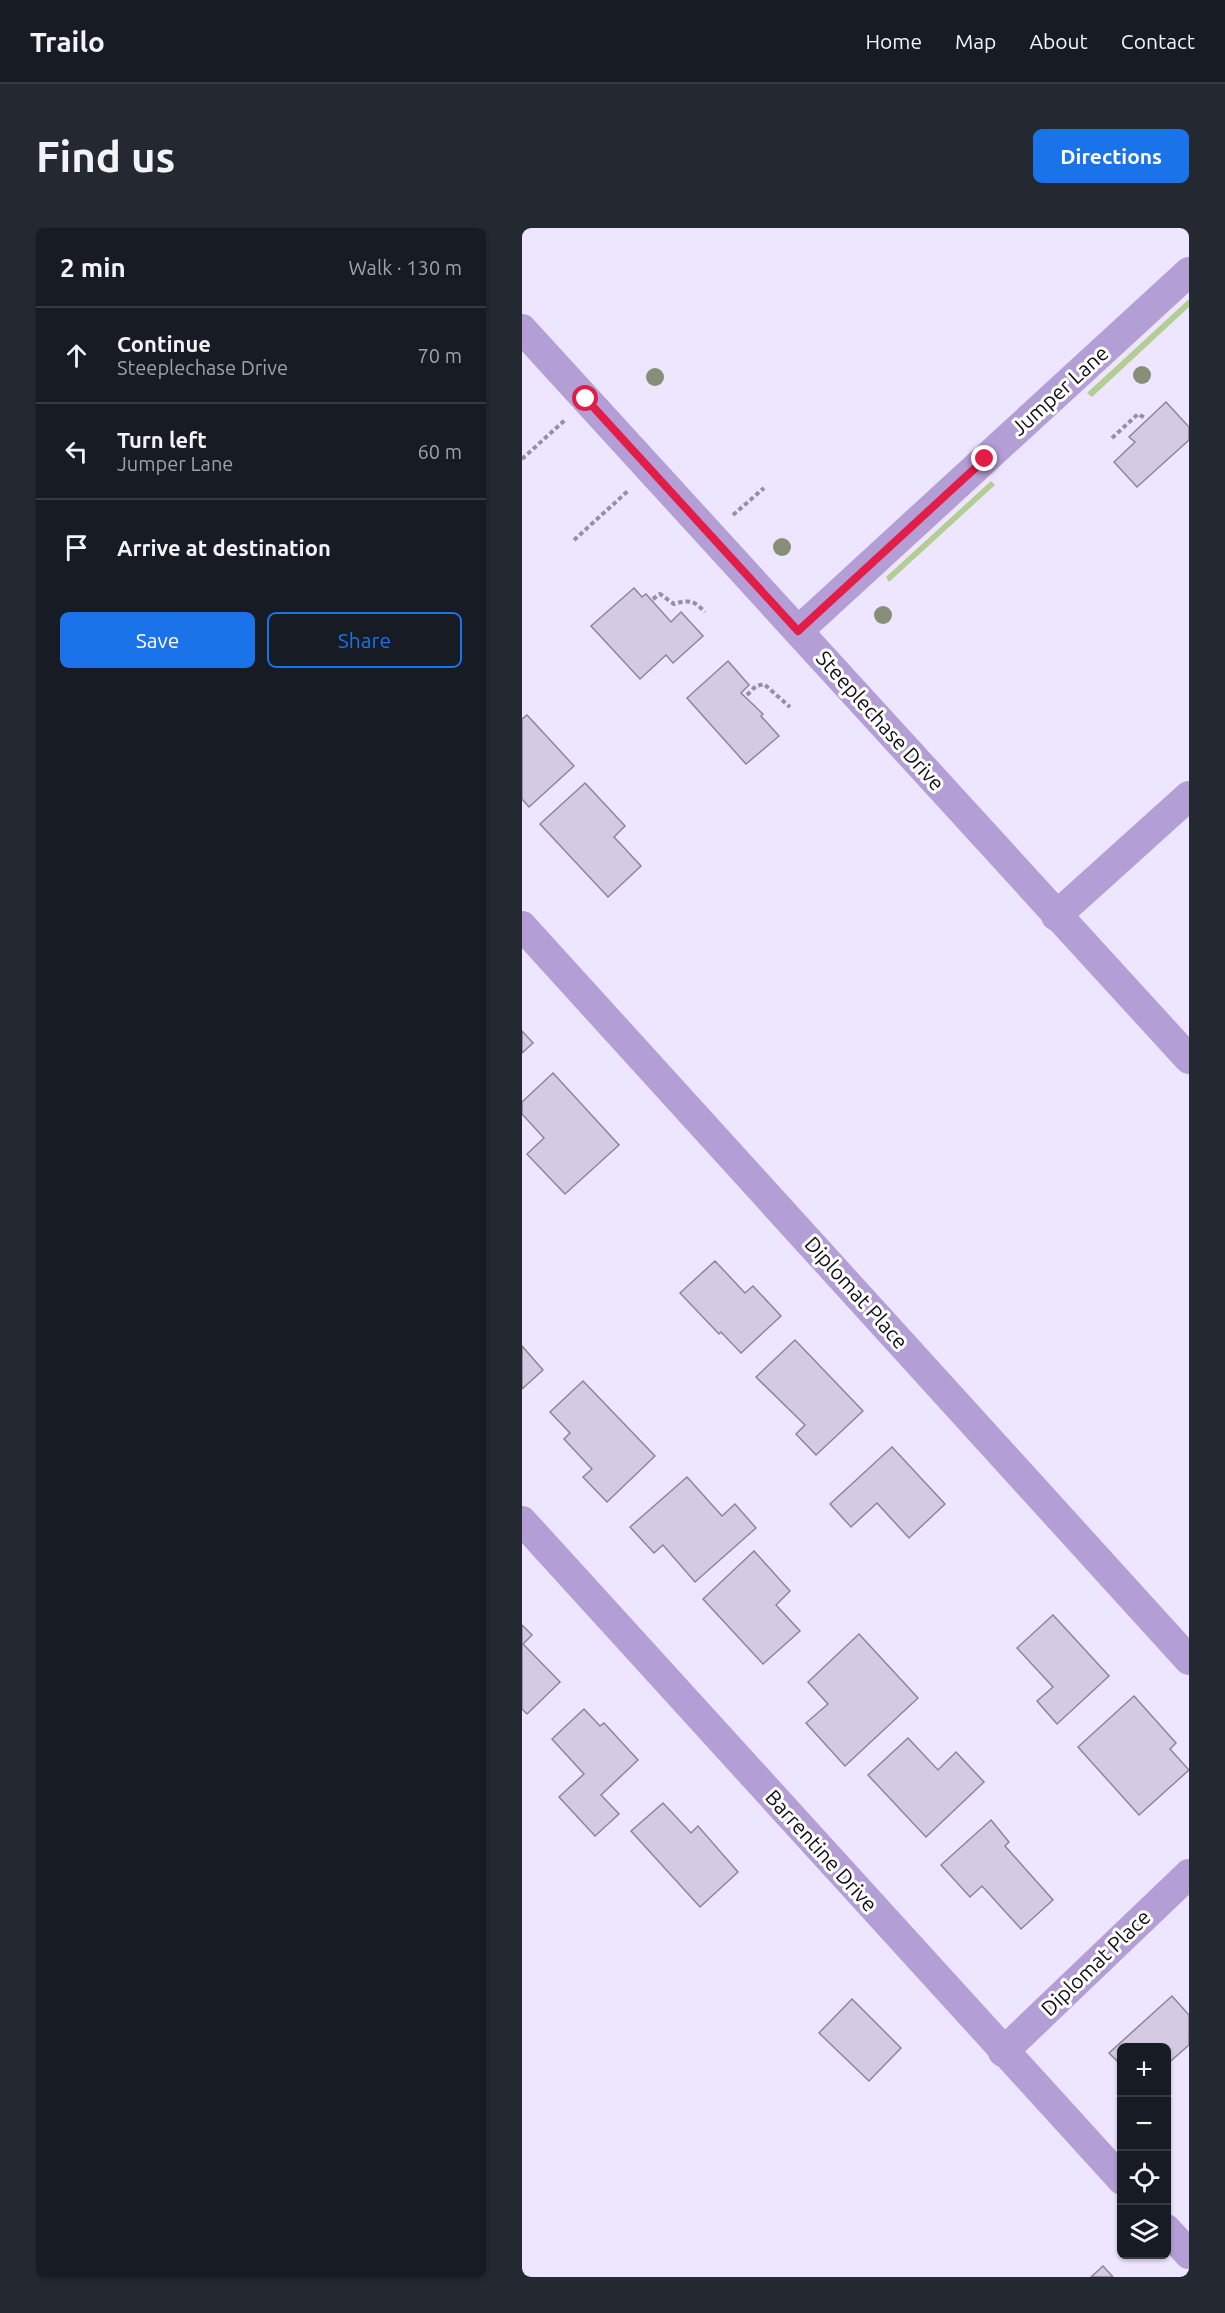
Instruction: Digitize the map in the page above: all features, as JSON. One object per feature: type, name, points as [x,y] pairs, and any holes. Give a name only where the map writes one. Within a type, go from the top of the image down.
[{"type":"street","name":"Jumper Lane","points":[[798,631],[1189,272]]},
{"type":"street","name":"Steeplechase Drive","points":[[522,329],[1189,1059]]},
{"type":"street","points":[[1056,915],[1189,796]]},
{"type":"street","name":"Diplomat Place","points":[[522,926],[1189,1660]]},
{"type":"street","name":"Barrentine Drive","points":[[522,1521],[1117,2175]]},
{"type":"street","name":"Diplomat Place","points":[[1003,2052],[1189,1874]]},
{"type":"street","points":[[1171,2233],[1189,2253]]},
{"type":"path","points":[[1112,438],[1138,414],[1145,418]]},
{"type":"path","points":[[522,459],[565,420]]},
{"type":"path","points":[[727,521],[764,488]]},
{"type":"path","points":[[574,540],[630,490]]},
{"type":"path","points":[[653,599],[660,594],[674,604],[685,600],[693,601],[705,612]]},
{"type":"path","points":[[747,695],[756,686],[764,684],[790,707]]},
{"type":"green space","points":[[1189,299],[1189,307],[1092,397],[1087,393]]},
{"type":"green space","points":[[991,481],[995,485],[889,582],[886,577]]},
{"type":"building","points":[[1166,402],[1189,427],[1189,440],[1137,487],[1114,462],[1135,442],[1129,437]]},
{"type":"building","points":[[634,588],[642,597],[646,594],[671,622],[681,612],[703,636],[673,663],[666,655],[640,679],[591,626]]},
{"type":"building","points":[[728,661],[749,685],[741,693],[763,714],[761,716],[779,736],[746,764],[687,698]]},
{"type":"building","points":[[527,715],[574,766],[529,807],[522,799],[522,719]]},
{"type":"building","points":[[585,783],[625,826],[614,837],[641,866],[608,897],[540,824]]},
{"type":"building","points":[[522,1031],[533,1043],[522,1053]]},
{"type":"building","points":[[553,1073],[619,1145],[565,1194],[527,1154],[544,1138],[522,1114],[522,1102]]},
{"type":"building","points":[[715,1261],[745,1293],[753,1286],[781,1316],[741,1353],[721,1332],[719,1334],[680,1293]]},
{"type":"building","points":[[795,1340],[863,1411],[816,1455],[796,1434],[805,1425],[756,1377]]},
{"type":"building","points":[[522,1346],[543,1370],[522,1389]]},
{"type":"building","points":[[583,1381],[655,1456],[607,1502],[583,1477],[592,1469],[564,1439],[570,1433],[550,1412]]},
{"type":"building","points":[[892,1447],[945,1504],[909,1538],[877,1503],[851,1527],[830,1504]]},
{"type":"building","points":[[687,1477],[722,1516],[735,1504],[756,1528],[695,1582],[663,1545],[654,1553],[630,1527]]},
{"type":"building","points":[[754,1551],[790,1591],[776,1605],[800,1631],[763,1664],[703,1599]]},
{"type":"building","points":[[1053,1615],[1109,1676],[1057,1724],[1037,1701],[1053,1687],[1017,1648]]},
{"type":"building","points":[[522,1625],[532,1635],[523,1644],[560,1682],[527,1714],[522,1709]]},
{"type":"building","points":[[859,1634],[918,1698],[845,1766],[806,1723],[828,1704],[808,1682]]},
{"type":"building","points":[[1134,1696],[1176,1743],[1170,1749],[1189,1770],[1139,1815],[1078,1747]]},
{"type":"building","points":[[584,1709],[600,1726],[604,1723],[638,1760],[601,1795],[619,1814],[595,1836],[559,1797],[584,1774],[552,1739]]},
{"type":"building","points":[[908,1738],[938,1770],[956,1752],[984,1782],[926,1837],[868,1775]]},
{"type":"building","points":[[663,1803],[691,1833],[698,1826],[738,1872],[700,1907],[631,1831]]},
{"type":"building","points":[[991,1820],[1009,1842],[1005,1846],[1053,1900],[1021,1929],[982,1886],[970,1897],[941,1865]]},
{"type":"building","points":[[1172,1996],[1189,2015],[1189,2045],[1171,2061],[1171,2043],[1120,2043]]},
{"type":"building","points":[[852,1999],[901,2048],[869,2081],[819,2033]]},
{"type":"building","points":[[1117,2046],[1117,2061],[1109,2053]]},
{"type":"building","points":[[1103,2266],[1113,2277],[1091,2277]]},
{"type":"route","points":[[586,399],[798,631],[985,459]]}]
